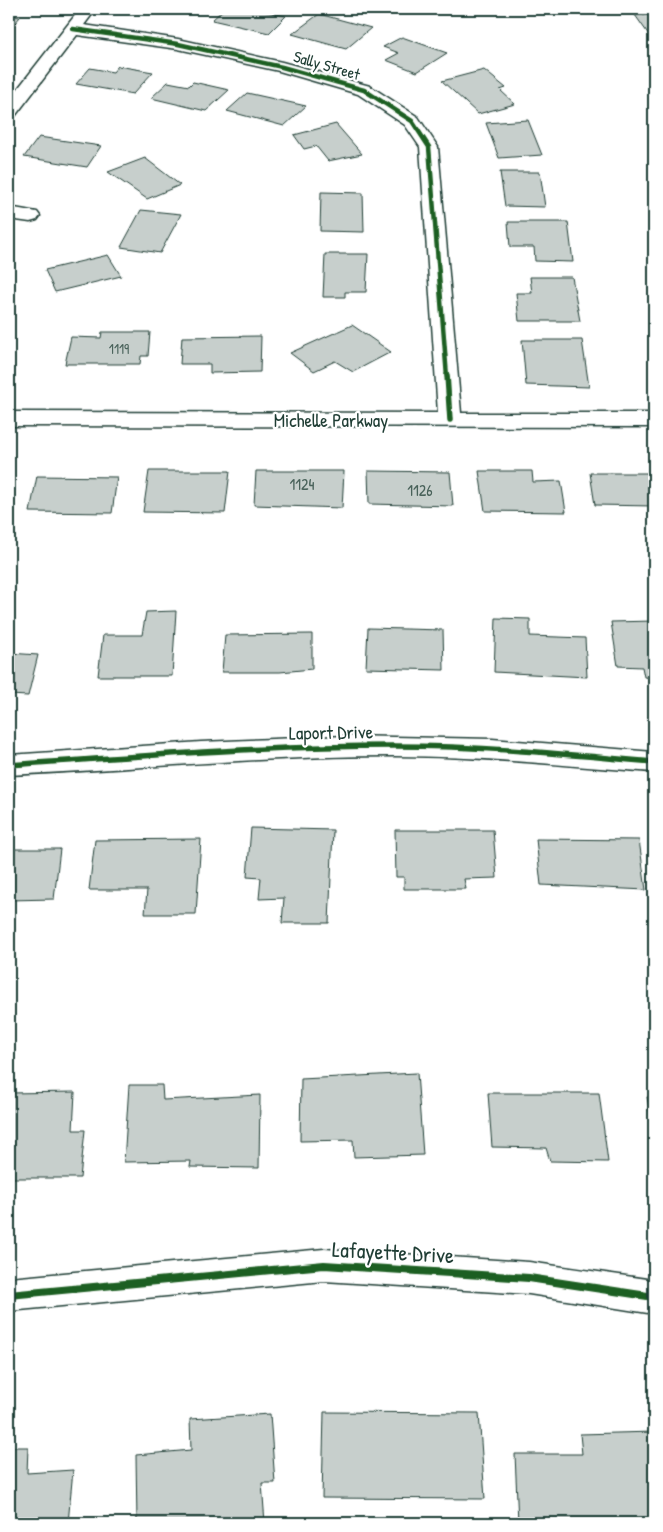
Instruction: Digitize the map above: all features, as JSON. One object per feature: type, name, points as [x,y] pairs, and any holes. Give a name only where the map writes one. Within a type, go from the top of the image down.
[{"type":"street","points":[[9,112],[88,9]]},
{"type":"street","name":"Sally Street","points":[[73,29],[178,44],[282,67],[364,90],[412,120],[429,146],[450,420]]},
{"type":"street","points":[[9,213],[30,216]]},
{"type":"street","name":"Michelle Parkway","points":[[9,419],[654,420]]},
{"type":"street","name":"Laport Drive","points":[[9,765],[236,749],[394,746],[525,750],[654,762]]},
{"type":"street","name":"Lafayette Drive","points":[[9,1295],[324,1265],[529,1278],[654,1297]]},
{"type":"building","points":[[224,9],[252,9],[286,16],[269,33],[212,20]]},
{"type":"building","points":[[529,9],[558,9],[553,14]]},
{"type":"building","points":[[654,13],[654,42],[635,15]]},
{"type":"building","points":[[319,14],[371,28],[346,49],[292,34]]},
{"type":"building","points":[[9,15],[20,17],[9,30]]},
{"type":"building","points":[[402,37],[447,53],[417,72],[386,60],[399,53],[383,47]]},
{"type":"building","points":[[118,66],[153,72],[133,94],[76,84],[90,68],[113,72]]},
{"type":"building","points":[[484,70],[506,88],[500,90],[515,104],[478,114],[442,81]]},
{"type":"building","points":[[168,82],[189,86],[193,82],[229,90],[206,111],[151,98]]},
{"type":"building","points":[[247,93],[306,106],[284,126],[227,111]]},
{"type":"building","points":[[528,120],[542,155],[499,158],[486,123]]},
{"type":"building","points":[[336,124],[362,154],[328,161],[316,146],[304,149],[294,135]]},
{"type":"building","points":[[39,137],[101,146],[87,167],[24,157]]},
{"type":"building","points":[[145,158],[180,185],[147,199],[108,172]]},
{"type":"building","points":[[500,172],[540,172],[545,207],[505,206]]},
{"type":"building","points":[[321,192],[363,193],[364,232],[320,231]]},
{"type":"building","points":[[141,210],[181,214],[160,253],[121,247]]},
{"type":"building","points":[[508,222],[568,222],[573,262],[535,261],[534,247],[510,247]]},
{"type":"building","points":[[325,254],[368,254],[366,292],[345,292],[345,297],[323,297]]},
{"type":"building","points":[[108,255],[121,276],[55,292],[45,270]]},
{"type":"building","points":[[530,277],[572,277],[580,321],[519,321],[516,293],[532,293]]},
{"type":"building","points":[[352,325],[391,352],[353,372],[335,361],[314,371],[290,353]]},
{"type":"building","points":[[102,332],[150,332],[148,356],[141,356],[140,364],[65,364],[71,337],[101,338]]},
{"type":"building","points":[[261,336],[260,372],[210,373],[210,364],[180,364],[182,337]]},
{"type":"building","points":[[522,340],[582,340],[589,387],[526,385]]},
{"type":"building","points":[[149,471],[230,471],[225,513],[143,512]]},
{"type":"building","points":[[256,471],[344,471],[342,508],[254,505]]},
{"type":"building","points":[[368,471],[450,472],[453,506],[369,504]]},
{"type":"building","points":[[479,471],[532,471],[533,482],[561,481],[566,512],[485,511]]},
{"type":"building","points":[[590,473],[654,473],[654,506],[595,505]]},
{"type":"building","points":[[37,476],[117,477],[112,513],[30,512]]},
{"type":"building","points":[[176,611],[172,676],[98,676],[103,635],[142,635],[146,612]]},
{"type":"building","points":[[496,618],[530,619],[530,636],[585,638],[587,677],[494,672]]},
{"type":"building","points":[[654,621],[654,678],[644,677],[642,667],[618,666],[611,622]]},
{"type":"building","points":[[368,628],[443,630],[444,670],[366,668]]},
{"type":"building","points":[[312,634],[312,669],[280,672],[222,672],[225,635]]},
{"type":"building","points":[[9,653],[38,655],[28,696],[9,695]]},
{"type":"building","points":[[251,828],[333,830],[329,923],[282,923],[284,898],[259,899],[261,878],[247,877]]},
{"type":"building","points":[[395,830],[493,830],[497,878],[464,879],[466,889],[404,889],[404,877],[396,877]]},
{"type":"building","points":[[201,839],[196,914],[145,914],[147,890],[89,890],[95,840]]},
{"type":"building","points":[[536,839],[639,840],[646,890],[541,885]]},
{"type":"building","points":[[9,849],[60,849],[54,899],[9,900]]},
{"type":"building","points":[[417,1073],[423,1155],[354,1157],[353,1140],[300,1141],[301,1079]]},
{"type":"building","points":[[129,1085],[162,1085],[163,1100],[260,1095],[259,1168],[190,1167],[191,1161],[124,1162]]},
{"type":"building","points":[[75,1092],[73,1130],[85,1130],[80,1178],[9,1178],[9,1093]]},
{"type":"building","points":[[488,1093],[599,1093],[608,1162],[550,1161],[546,1148],[492,1147]]},
{"type":"building","points":[[647,1097],[654,1097],[654,1140]]},
{"type":"building","points":[[324,1412],[479,1413],[485,1499],[322,1498]]},
{"type":"building","points":[[270,1414],[275,1483],[262,1483],[265,1523],[137,1523],[136,1455],[191,1450],[190,1419]]},
{"type":"building","points":[[654,1432],[654,1523],[518,1523],[515,1454],[582,1454],[580,1434]]},
{"type":"building","points":[[9,1447],[28,1447],[27,1473],[73,1470],[68,1523],[9,1523]]},
{"type":"cycle path","points":[[73,29],[178,44],[282,67],[364,90],[412,121],[429,147],[450,420]]},
{"type":"cycle path","points":[[9,765],[153,755],[346,746],[427,746],[492,749],[654,762]]},
{"type":"cycle path","points":[[9,1295],[324,1265],[529,1278],[654,1297]]}]
